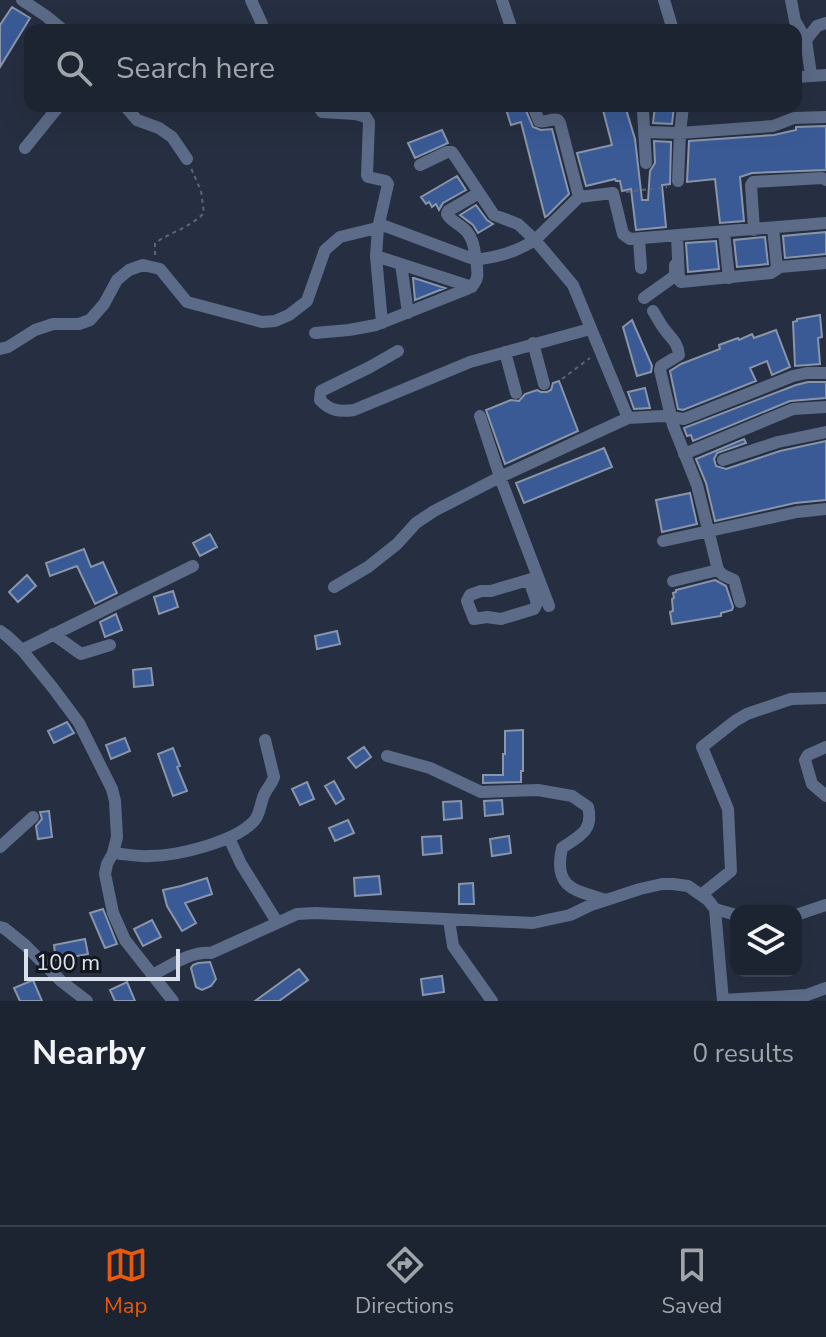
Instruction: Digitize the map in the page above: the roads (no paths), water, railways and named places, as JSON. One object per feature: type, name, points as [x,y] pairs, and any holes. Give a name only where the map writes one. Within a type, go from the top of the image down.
[{"type":"street","points":[[22,0],[56,24]]},
{"type":"street","points":[[251,0],[262,24]]},
{"type":"street","points":[[502,0],[510,24]]},
{"type":"street","points":[[664,0],[671,24]]},
{"type":"street","points":[[791,0],[796,24]]},
{"type":"street","points":[[802,40],[817,26],[826,23]]},
{"type":"street","points":[[802,44],[811,75]]},
{"type":"street","points":[[802,76],[826,75]]},
{"type":"street","points":[[25,148],[54,112]]},
{"type":"street","points":[[130,112],[137,120],[159,128],[172,137],[187,159]]},
{"type":"street","points":[[322,112],[362,115],[369,122],[367,175],[388,184],[378,228],[376,256],[382,323]]},
{"type":"street","points":[[535,112],[539,121],[554,119],[560,123],[579,197]]},
{"type":"street","points":[[643,112],[646,163]]},
{"type":"street","points":[[678,181],[682,112]]},
{"type":"street","points":[[644,132],[680,133],[773,126],[794,118],[826,117]]},
{"type":"street","points":[[420,165],[452,152],[494,215],[518,224],[573,285],[628,418]]},
{"type":"street","points":[[754,230],[753,182],[826,180]]},
{"type":"street","points":[[315,333],[382,323],[472,287],[478,276],[473,242],[470,235],[450,220],[447,214],[479,193]]},
{"type":"street","points":[[0,349],[53,324],[79,324],[90,320],[104,304],[117,280],[129,270],[143,265],[160,269],[187,302],[262,322],[275,321],[307,301],[325,250],[331,244],[340,237],[385,226],[476,260],[502,256],[535,240],[579,197],[613,193],[623,234],[630,239],[826,223]]},
{"type":"street","points":[[773,228],[777,268]]},
{"type":"street","points":[[724,232],[729,278]]},
{"type":"street","points":[[675,236],[680,281],[771,273],[777,268],[826,263]]},
{"type":"street","points":[[644,298],[675,274],[675,236]]},
{"type":"street","points":[[639,239],[643,268]]},
{"type":"street","points":[[376,256],[472,287]]},
{"type":"street","points":[[401,264],[408,313]]},
{"type":"street","points":[[653,311],[679,350],[679,355],[660,368],[673,425],[697,485],[718,570],[734,580],[740,602]]},
{"type":"street","points":[[398,351],[321,391],[320,400],[340,412],[354,410],[470,362],[590,329]]},
{"type":"street","points":[[533,343],[544,384]]},
{"type":"street","points":[[505,352],[516,393]]},
{"type":"street","points":[[334,587],[368,567],[397,544],[416,523],[434,511],[628,418],[663,416],[684,419],[793,376],[826,373]]},
{"type":"street","points":[[684,454],[793,409],[826,407]]},
{"type":"street","points":[[480,416],[534,578],[549,606]]},
{"type":"street","points":[[723,460],[778,442],[826,432]]},
{"type":"street","points":[[663,541],[797,512],[826,509]]},
{"type":"street","points":[[22,650],[193,566]]},
{"type":"street","points":[[673,581],[718,570]]},
{"type":"street","points":[[534,578],[537,607],[534,609],[501,619],[472,617],[467,601],[470,595],[534,578]]},
{"type":"street","points":[[0,631],[22,650],[79,723],[112,789],[117,837],[105,874],[115,921],[125,940],[173,1001]]},
{"type":"street","points":[[53,634],[81,654],[110,645]]},
{"type":"street","points":[[701,895],[731,871],[728,809],[702,747],[747,714],[791,699],[826,698]]},
{"type":"street","points":[[113,853],[148,857],[196,849],[229,838],[253,822],[274,777],[265,740]]},
{"type":"street","points":[[824,793],[810,779],[805,760],[808,755],[826,747]]},
{"type":"street","points":[[387,756],[430,768],[481,792],[538,790],[572,796],[588,807],[590,817],[584,833],[562,848],[559,872],[565,883],[575,890],[609,901]]},
{"type":"street","points":[[0,847],[33,817]]},
{"type":"street","points":[[229,838],[241,864],[277,922]]},
{"type":"street","points":[[152,975],[187,957],[200,952],[211,953],[297,914],[533,923],[570,915],[591,905],[662,884],[688,886],[715,909],[723,1000],[807,995],[826,988]]},
{"type":"street","points":[[802,913],[826,905]]},
{"type":"street","points":[[715,909],[730,913]]},
{"type":"street","points":[[449,920],[453,946],[492,1001]]},
{"type":"street","points":[[0,927],[25,945],[61,981],[87,1001]]}]
